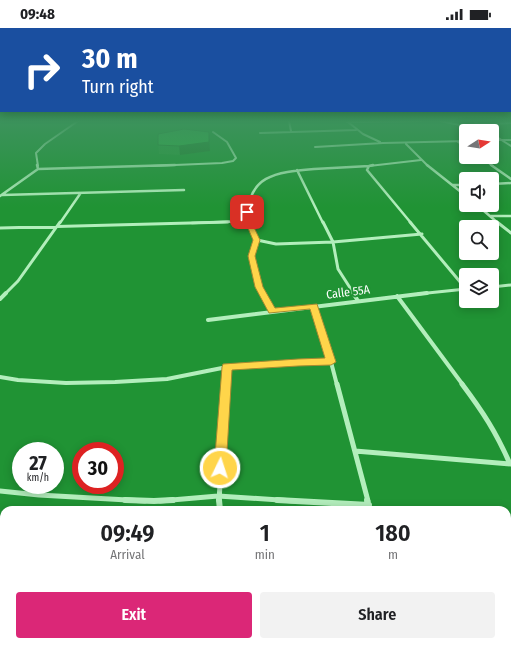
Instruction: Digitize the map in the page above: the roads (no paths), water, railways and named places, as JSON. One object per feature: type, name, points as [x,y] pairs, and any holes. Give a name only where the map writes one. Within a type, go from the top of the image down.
[{"type":"street","points":[[38,169],[36,153],[39,150]]},
{"type":"street","points":[[0,195],[38,169],[222,163],[233,161],[236,158],[231,150]]},
{"type":"street","points":[[411,150],[421,160],[459,190]]},
{"type":"street","points":[[272,311],[259,287],[252,256],[256,240],[248,221],[248,203],[252,192],[260,183],[275,173],[297,170],[369,166],[392,162],[421,160]]},
{"type":"street","points":[[490,164],[511,179]]},
{"type":"street","points":[[369,166],[367,170],[422,234],[459,280]]},
{"type":"street","points":[[297,170],[333,242],[338,269],[358,301]]},
{"type":"street","points":[[499,184],[511,183]]},
{"type":"street","points":[[453,185],[459,185]]},
{"type":"street","points":[[0,195],[184,190]]},
{"type":"street","points":[[0,300],[18,281],[80,194]]},
{"type":"street","points":[[486,212],[511,233]]},
{"type":"street","points":[[491,216],[511,216]]},
{"type":"street","points":[[0,228],[248,221]]},
{"type":"street","points":[[256,240],[276,244],[333,242],[422,234]]},
{"type":"street","points":[[499,287],[511,286]]},
{"type":"street","name":"Calle 55A","points":[[208,320],[272,311],[459,290]]},
{"type":"street","points":[[356,451],[511,464],[499,438],[486,416],[397,296]]},
{"type":"street","points":[[314,306],[356,451],[369,506]]},
{"type":"street","points":[[0,377],[18,380],[66,383],[115,382],[167,379],[227,367],[298,362],[331,362]]},
{"type":"street","points":[[219,506],[218,496],[227,367]]},
{"type":"street","points":[[0,491],[39,495],[154,501],[218,496],[355,506]]}]
